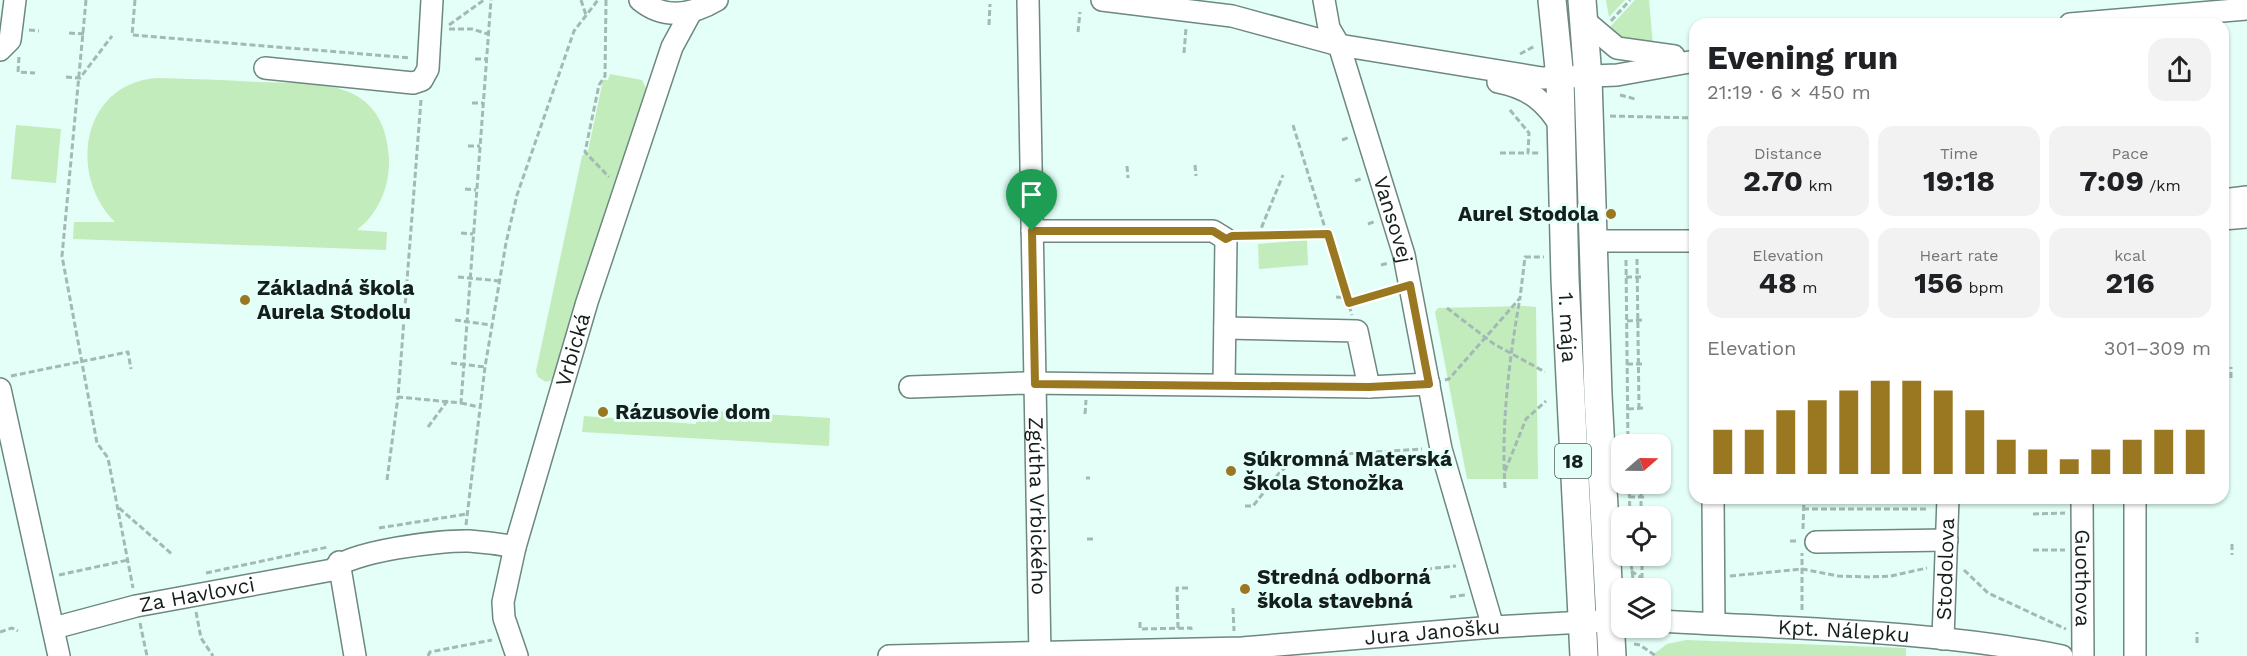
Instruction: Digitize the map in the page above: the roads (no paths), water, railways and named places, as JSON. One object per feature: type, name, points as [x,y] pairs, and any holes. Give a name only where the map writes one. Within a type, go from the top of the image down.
[{"type":"main road","name":"1. mája","points":[[1552,0],[1560,78],[1565,279],[1584,656]]},
{"type":"main road","name":"1. mája","points":[[1591,16],[1588,78],[1599,406],[1613,578]]},
{"type":"street","points":[[10,50],[15,0]]},
{"type":"street","points":[[265,68],[419,81],[426,76],[428,69],[432,0]]},
{"type":"street","points":[[640,0],[660,12],[692,12],[717,0]]},
{"type":"street","name":"Zgútha Vrbického","points":[[1028,0],[1040,654]]},
{"type":"street","points":[[1113,0],[1232,16],[1434,59],[1537,77],[1588,78],[1689,62]]},
{"type":"street","name":"Vansovej","points":[[1324,0],[1404,255],[1440,446],[1493,627]]},
{"type":"street","points":[[2141,18],[2247,9]]},
{"type":"street","points":[[660,12],[672,47]]},
{"type":"street","name":"Vrbická","points":[[517,656],[504,618],[503,602],[515,547],[587,302],[623,191],[672,47],[692,12]]},
{"type":"street","points":[[1591,16],[1617,48],[1689,60]]},
{"type":"street","points":[[1434,59],[1459,75],[1513,85],[1530,93],[1548,108],[1562,130]]},
{"type":"street","points":[[2229,199],[2247,197]]},
{"type":"street","points":[[2229,218],[2247,217]]},
{"type":"street","points":[[1032,231],[1213,231],[1226,239],[1224,384]]},
{"type":"street","points":[[1594,241],[1631,247],[1689,242]]},
{"type":"street","points":[[1225,328],[1357,331],[1369,387]]},
{"type":"street","points":[[910,387],[1035,384],[1369,387],[1429,384]]},
{"type":"street","points":[[0,389],[59,656]]},
{"type":"street","points":[[1713,504],[1714,622]]},
{"type":"street","name":"Stodolova","points":[[1943,639],[1948,504]]},
{"type":"street","points":[[2135,504],[2135,656]]},
{"type":"street","name":"Guothova","points":[[2082,506],[2083,656]]},
{"type":"street","name":"Za Havlovci","points":[[54,628],[136,606],[332,570],[334,555],[466,541],[515,547]]},
{"type":"street","points":[[1805,541],[1947,548]]},
{"type":"street","points":[[334,555],[355,656]]},
{"type":"street","points":[[1581,622],[1611,620]]},
{"type":"street","name":"Kpt. Nálepku","points":[[1671,621],[1714,622],[1943,639],[2062,656]]},
{"type":"street","name":"Jura Janošku","points":[[889,656],[1234,648],[1581,622]]},
{"type":"place","name":"Aurel Stodola","points":[[1611,214]]},
{"type":"place","name":"Základná škola Aurela Stodolu","points":[[245,300]]},
{"type":"place","name":"Rázusovie dom","points":[[603,412]]},
{"type":"place","name":"Súkromná Materská Škola Stonožka","points":[[1231,471]]},
{"type":"place","name":"Stredná odborná škola stavebná","points":[[1245,589]]}]
